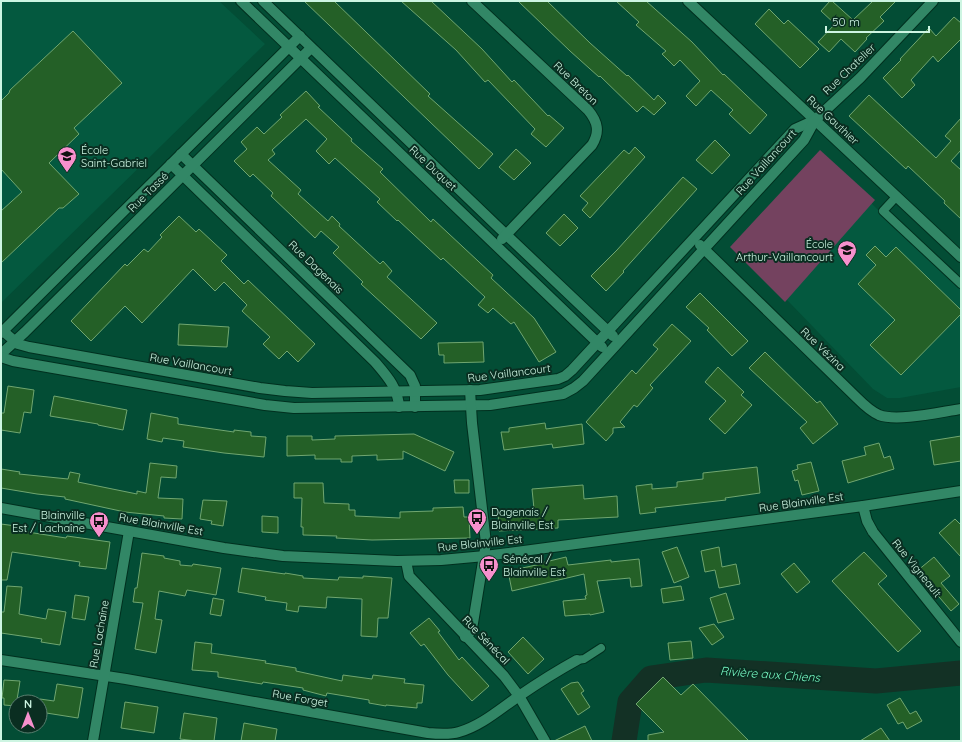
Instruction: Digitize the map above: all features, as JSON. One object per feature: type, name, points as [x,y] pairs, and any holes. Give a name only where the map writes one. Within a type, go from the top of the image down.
[{"type":"street","name":"Rue Duquet","points":[[241,1],[609,353]]},
{"type":"street","name":"Rue Duquet","points":[[263,1],[619,342]]},
{"type":"street","name":"Rue Breton","points":[[472,1],[588,110],[597,125],[597,134],[592,145],[496,244]]},
{"type":"street","name":"Rue Gauthier","points":[[688,1],[961,257]]},
{"type":"street","name":"Rue Chatelier","points":[[815,120],[860,78],[933,1]]},
{"type":"street","name":"Rue Tassé","points":[[2,332],[300,36]]},
{"type":"street","name":"Rue Tassé","points":[[1,354],[15,342],[311,48]]},
{"type":"street","name":"Rue Vaillancourt","points":[[2,332],[15,342],[29,347],[272,390],[312,393],[470,390],[489,389],[558,379],[566,376],[608,332],[794,129],[815,120]]},
{"type":"street","name":"Rue Vaillancourt","points":[[1,357],[14,361],[265,405],[294,408],[471,407],[555,396],[569,392],[583,381],[804,140],[815,120]]},
{"type":"street","name":"Rue Dagenais","points":[[181,154],[407,372],[414,380],[415,407]]},
{"type":"street","points":[[171,164],[375,362],[391,380],[397,391],[400,407]]},
{"type":"street","name":"Rue Vézina","points":[[693,239],[857,398],[875,413],[881,416],[897,417],[961,409]]},
{"type":"street","points":[[465,637],[471,631],[474,623],[486,543],[470,390]]},
{"type":"street","name":"Rue Blainville Est","points":[[1,508],[224,548],[283,556],[406,561],[485,556],[863,506],[961,491]]},
{"type":"street","name":"Rue Vigneault","points":[[863,506],[867,521],[873,532],[961,642]]},
{"type":"street","name":"Rue Lachaîne","points":[[93,741],[129,531]]},
{"type":"street","name":"Rue Sénécal","points":[[406,561],[409,576],[465,637],[504,676],[545,741]]},
{"type":"street","name":"Rue Forget","points":[[1,660],[104,676],[438,734],[454,733],[466,730],[500,710],[518,696],[577,660]]},
{"type":"lane","points":[[896,197],[883,211],[961,284]]},
{"type":"lane","points":[[577,660],[584,659],[600,648]]},
{"type":"shaded area","name":"École Saint-Gabriel","points":[[1,1],[219,1],[265,44],[1,303]]},
{"type":"shaded area","points":[[820,150],[875,200],[785,302],[730,247]]},
{"type":"shaded area","name":"École Arthur-Vaillancourt","points":[[822,153],[879,211],[961,289],[961,387],[900,398],[887,398],[873,389],[735,246]]},
{"type":"building","points":[[304,1],[334,1],[430,94],[428,96],[493,154],[479,169]]},
{"type":"building","points":[[401,1],[431,1],[482,49],[512,82],[514,80],[548,116],[549,115],[564,128],[546,147],[531,134],[535,129],[488,80],[485,82],[456,50]]},
{"type":"building","points":[[518,1],[547,1],[590,43],[627,76],[628,75],[654,100],[658,95],[666,103],[654,115],[643,106],[637,112]]},
{"type":"building","points":[[616,1],[646,1],[692,42],[723,75],[724,74],[767,115],[750,134],[729,114],[733,110],[711,90],[696,106],[686,96],[700,81],[680,60],[674,66],[662,54],[666,51],[636,25],[639,22]]},
{"type":"building","points":[[830,1],[832,1],[853,20],[873,1],[896,1],[880,17],[884,21],[866,38],[867,39],[855,52],[841,39],[829,52],[818,42],[835,24],[821,11]]},
{"type":"building","points":[[769,9],[784,24],[788,20],[819,49],[800,68],[755,24]]},
{"type":"building","points":[[954,17],[961,23],[961,39],[938,62],[933,56],[911,80],[915,85],[902,98],[883,78],[929,28],[936,36]]},
{"type":"building","points":[[73,31],[122,83],[74,128],[79,134],[49,163],[79,194],[63,208],[59,208],[1,263],[1,211],[22,192],[1,169],[1,101],[10,90]]},
{"type":"building","points":[[306,91],[320,106],[318,107],[352,139],[351,141],[383,169],[380,172],[431,222],[433,219],[493,275],[491,278],[534,318],[556,352],[539,362],[514,322],[511,324],[493,308],[488,313],[478,305],[485,297],[443,258],[441,260],[398,220],[397,221],[377,202],[380,199],[335,158],[329,164],[316,151],[327,139],[306,119],[272,150],[275,154],[268,160],[301,190],[298,194],[328,221],[332,216],[340,224],[339,226],[380,264],[383,261],[392,271],[387,277],[437,323],[421,339],[361,284],[363,282],[333,253],[339,247],[321,231],[315,238],[271,196],[273,193],[253,174],[250,177],[234,161],[247,149],[241,142],[257,127],[264,134],[282,117],[280,115]]},
{"type":"building","points":[[869,95],[936,158],[951,141],[945,136],[961,118],[961,150],[951,161],[961,170],[961,219],[944,203],[945,201],[908,166],[906,169],[849,116]]},
{"type":"building","points":[[715,140],[730,155],[712,174],[696,160]]},
{"type":"building","points":[[635,147],[645,157],[590,218],[582,210],[588,203],[580,196],[624,150],[629,154]]},
{"type":"building","points":[[516,149],[531,163],[514,180],[499,167]]},
{"type":"building","points":[[683,177],[697,189],[606,291],[591,276],[617,250]]},
{"type":"building","points":[[564,214],[578,228],[560,246],[546,233]]},
{"type":"building","points":[[179,216],[196,232],[199,229],[227,255],[221,261],[244,284],[248,280],[315,344],[298,362],[287,351],[279,359],[263,344],[270,337],[242,311],[247,305],[224,282],[215,291],[193,269],[142,323],[125,306],[91,341],[71,321],[125,264],[127,266],[144,249],[148,252],[162,237],[160,235]]},
{"type":"building","points":[[875,246],[886,257],[896,247],[961,310],[961,314],[901,375],[870,345],[895,320],[858,284],[876,265],[866,255]]},
{"type":"building","points":[[700,293],[748,341],[732,356],[707,330],[709,328],[686,307]]},
{"type":"building","points":[[179,324],[229,327],[227,347],[178,345]]},
{"type":"building","points":[[672,324],[691,341],[650,385],[653,388],[637,407],[634,405],[620,422],[625,427],[613,428],[613,433],[606,441],[586,422],[632,370],[636,374],[658,349],[653,345]]},
{"type":"building","points":[[483,342],[484,362],[444,363],[444,355],[439,355],[438,343]]},
{"type":"building","points":[[765,352],[817,403],[820,401],[838,424],[813,444],[800,428],[807,422],[749,368]]},
{"type":"building","points":[[718,367],[744,392],[741,395],[752,405],[725,434],[709,419],[726,401],[705,382]]},
{"type":"building","points":[[8,386],[34,390],[31,413],[24,412],[20,433],[1,430],[1,413],[4,413]]},
{"type":"building","points":[[54,396],[127,410],[123,430],[50,416]]},
{"type":"building","points":[[151,413],[178,418],[178,424],[234,432],[234,430],[251,432],[251,436],[266,437],[264,457],[183,447],[184,441],[163,438],[162,442],[147,439]]},
{"type":"building","points":[[545,423],[546,429],[582,424],[584,444],[553,448],[552,444],[504,450],[501,432],[509,432],[509,428]]},
{"type":"building","points":[[414,434],[454,452],[445,471],[403,451],[403,459],[377,460],[377,455],[352,456],[352,462],[341,462],[341,459],[315,459],[315,455],[287,456],[287,436],[312,436],[312,440],[335,439],[335,436]]},
{"type":"building","points":[[961,436],[961,461],[934,465],[930,441]]},
{"type":"building","points":[[879,443],[884,458],[890,456],[894,469],[848,483],[842,461],[866,455],[864,447]]},
{"type":"building","points":[[811,462],[819,491],[802,495],[798,480],[795,481],[792,471],[798,469],[797,465]]},
{"type":"building","points":[[150,463],[177,466],[176,478],[161,477],[158,498],[183,499],[182,519],[164,518],[164,516],[125,512],[65,499],[65,497],[1,488],[1,469],[20,472],[19,474],[68,479],[70,472],[80,474],[78,482],[137,494],[137,491],[146,493]]},
{"type":"building","points":[[757,467],[760,493],[725,498],[726,500],[655,508],[656,512],[640,514],[636,486],[652,484],[652,489],[677,487],[677,482],[703,479],[703,473]]},
{"type":"building","points":[[454,480],[469,480],[469,493],[455,493]]},
{"type":"building","points":[[294,483],[323,483],[324,503],[349,504],[349,510],[355,510],[355,516],[400,518],[400,512],[433,511],[433,508],[463,507],[464,517],[469,517],[470,538],[372,540],[336,538],[337,536],[303,535],[303,527],[301,527],[302,498],[294,498]]},
{"type":"building","points":[[583,485],[584,499],[617,496],[618,517],[558,520],[558,528],[499,531],[498,511],[534,509],[532,489]]},
{"type":"building","points":[[203,500],[227,501],[223,526],[211,524],[212,521],[200,519]]},
{"type":"building","points":[[262,516],[278,517],[278,533],[262,532]]},
{"type":"building","points":[[955,519],[961,525],[961,557],[939,533]]},
{"type":"building","points":[[1,524],[16,526],[15,530],[66,538],[67,536],[110,542],[106,569],[79,566],[80,562],[12,552],[7,580],[1,580]]},
{"type":"building","points":[[677,547],[689,577],[674,583],[662,552]]},
{"type":"building","points":[[719,547],[722,567],[736,564],[740,584],[719,588],[715,570],[705,572],[701,551]]},
{"type":"building","points":[[864,552],[887,576],[878,584],[921,631],[898,652],[832,581]]},
{"type":"building","points":[[142,553],[164,556],[164,558],[180,561],[180,565],[192,566],[193,564],[221,568],[216,595],[187,590],[185,596],[159,591],[155,619],[162,620],[156,653],[135,649],[143,603],[133,602],[135,588],[137,588]]},
{"type":"building","points":[[566,557],[568,565],[611,560],[611,562],[639,559],[642,586],[631,587],[630,578],[597,581],[604,612],[590,615],[565,616],[563,601],[586,599],[585,596],[587,595],[584,574],[512,591],[508,571]]},
{"type":"building","points":[[934,557],[950,576],[941,583],[959,604],[951,611],[917,571]]},
{"type":"building","points":[[794,563],[810,582],[797,593],[781,574]]},
{"type":"building","points":[[242,568],[285,573],[303,576],[303,578],[338,580],[339,577],[363,578],[363,576],[392,578],[388,618],[378,618],[377,637],[361,636],[362,599],[327,597],[326,608],[299,606],[298,612],[286,610],[287,603],[265,600],[266,597],[238,592]]},
{"type":"building","points":[[7,586],[22,587],[19,614],[46,619],[48,609],[66,612],[60,645],[41,642],[42,639],[1,633],[1,612],[4,612]]},
{"type":"building","points":[[681,586],[684,600],[663,603],[661,589]]},
{"type":"building","points":[[726,593],[734,619],[718,623],[710,598]]},
{"type":"building","points":[[75,595],[89,597],[85,620],[72,618]]},
{"type":"building","points":[[213,598],[224,600],[221,616],[210,614]]},
{"type":"building","points":[[429,618],[440,631],[438,632],[459,660],[462,657],[489,686],[472,701],[448,675],[424,644],[421,646],[410,633]]},
{"type":"building","points":[[714,624],[724,637],[712,645],[699,628]]},
{"type":"building","points":[[523,637],[544,659],[528,674],[508,652]]},
{"type":"building","points":[[691,641],[693,658],[670,660],[668,643]]},
{"type":"building","points":[[195,642],[212,644],[211,653],[266,661],[265,663],[296,668],[296,671],[342,681],[343,675],[372,679],[373,675],[405,679],[404,683],[424,685],[422,703],[417,703],[417,708],[386,706],[369,703],[369,700],[327,693],[326,696],[303,690],[303,688],[263,682],[262,684],[218,677],[218,672],[192,670]]},
{"type":"building","points":[[663,677],[681,695],[693,684],[749,741],[648,741],[648,735],[664,732],[636,704]]},
{"type":"building","points":[[4,680],[20,681],[18,694],[8,694],[8,705],[4,705],[4,698],[2,698]]},
{"type":"building","points":[[578,682],[584,691],[581,693],[590,707],[578,715],[561,689],[571,683]]},
{"type":"building","points":[[57,684],[83,688],[78,718],[48,713],[48,700],[54,701]]},
{"type":"building","points":[[900,698],[910,714],[916,711],[922,721],[907,729],[903,722],[898,724],[887,705]]},
{"type":"building","points":[[125,702],[158,707],[154,733],[121,728]]},
{"type":"building","points":[[184,713],[217,718],[214,741],[180,739]]},
{"type":"building","points":[[244,723],[277,729],[275,741],[241,741]]},
{"type":"building","points":[[585,726],[592,741],[554,741]]},
{"type":"building","points":[[881,728],[890,741],[860,741]]},
{"type":"waterway","name":"Rivière aux Chiens","points":[[624,741],[630,702],[651,678],[706,670],[876,681],[961,673]]},
{"type":"place","name":"École Saint-Gabriel","points":[[67,173]]},
{"type":"place","name":"École Arthur-Vaillancourt","points":[[847,267]]},
{"type":"place","name":"Dagenais / Blainville Est","points":[[477,535]]},
{"type":"place","name":"Blainville Est / Lachaîne","points":[[99,538]]},
{"type":"place","name":"Sénécal / Blainville Est","points":[[489,582]]}]
